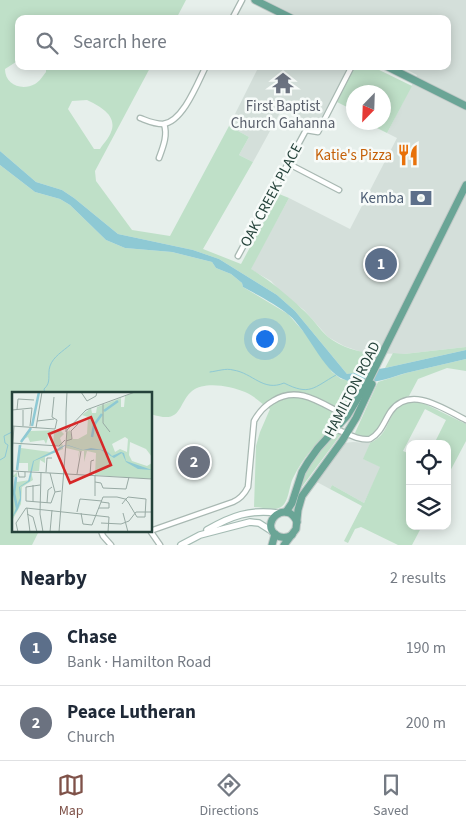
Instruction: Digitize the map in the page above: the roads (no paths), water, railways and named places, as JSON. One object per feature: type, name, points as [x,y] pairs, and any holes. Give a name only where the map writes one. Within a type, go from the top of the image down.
[{"type":"main road","points":[[255,0],[285,15]]},
{"type":"main road","points":[[394,70],[466,106]]},
{"type":"main road","name":"HAMILTON ROAD","points":[[297,522],[300,502],[305,490],[347,434],[362,397],[466,185]]},
{"type":"main road","name":"HAMILTON ROAD","points":[[281,513],[290,499],[295,482],[306,459],[321,441],[347,416],[362,397]]},
{"type":"main road","points":[[181,545],[208,529],[248,512],[266,511],[292,515],[297,522],[293,534],[284,543],[280,537],[260,520],[251,518],[233,522],[222,528],[200,535]]},
{"type":"main road","points":[[272,545],[273,518],[281,513]]},
{"type":"street","points":[[234,15],[242,0]]},
{"type":"street","points":[[140,118],[152,123],[164,124],[176,118],[184,108],[204,70]]},
{"type":"street","name":"OAK CREEK PLACE","points":[[238,256],[306,130],[318,132],[350,70]]},
{"type":"street","points":[[159,158],[166,130],[164,124]]},
{"type":"street","points":[[287,163],[339,190]]},
{"type":"street","points":[[152,531],[181,519],[233,502],[245,494],[248,487],[254,421],[258,413],[278,398],[289,394],[311,397],[347,416]]},
{"type":"street","points":[[332,432],[347,434],[357,439],[370,439],[380,432],[390,412],[410,398],[420,399],[466,420]]},
{"type":"street","points":[[101,532],[111,545]]},
{"type":"street","points":[[151,532],[160,545]]},
{"type":"water","points":[[0,151],[36,182],[62,190],[118,234],[193,250],[219,259],[277,295],[295,311],[347,374],[385,368],[466,350],[466,359],[375,382],[359,383],[343,379],[336,375],[322,360],[302,330],[289,315],[243,287],[242,283],[231,274],[216,268],[212,262],[172,252],[125,248],[106,240],[70,205],[60,199],[35,192],[0,165]]},
{"type":"waterway","points":[[45,392],[44,389],[49,381],[51,363],[58,354],[70,345]]},
{"type":"waterway","points":[[210,372],[230,369],[264,384],[277,385],[284,383],[306,390],[316,387],[336,375]]},
{"type":"waterway","points":[[0,460],[5,457],[8,445],[5,443],[4,436],[12,432]]},
{"type":"place","name":"First Baptist Church Gahanna","points":[[283,83]]},
{"type":"place","name":"Katie's Pizza","points":[[408,155]]},
{"type":"place","name":"Kemba","points":[[421,198]]},
{"type":"place","name":"Chase","points":[[381,264]]},
{"type":"place","name":"Peace Lutheran","points":[[194,462]]}]
